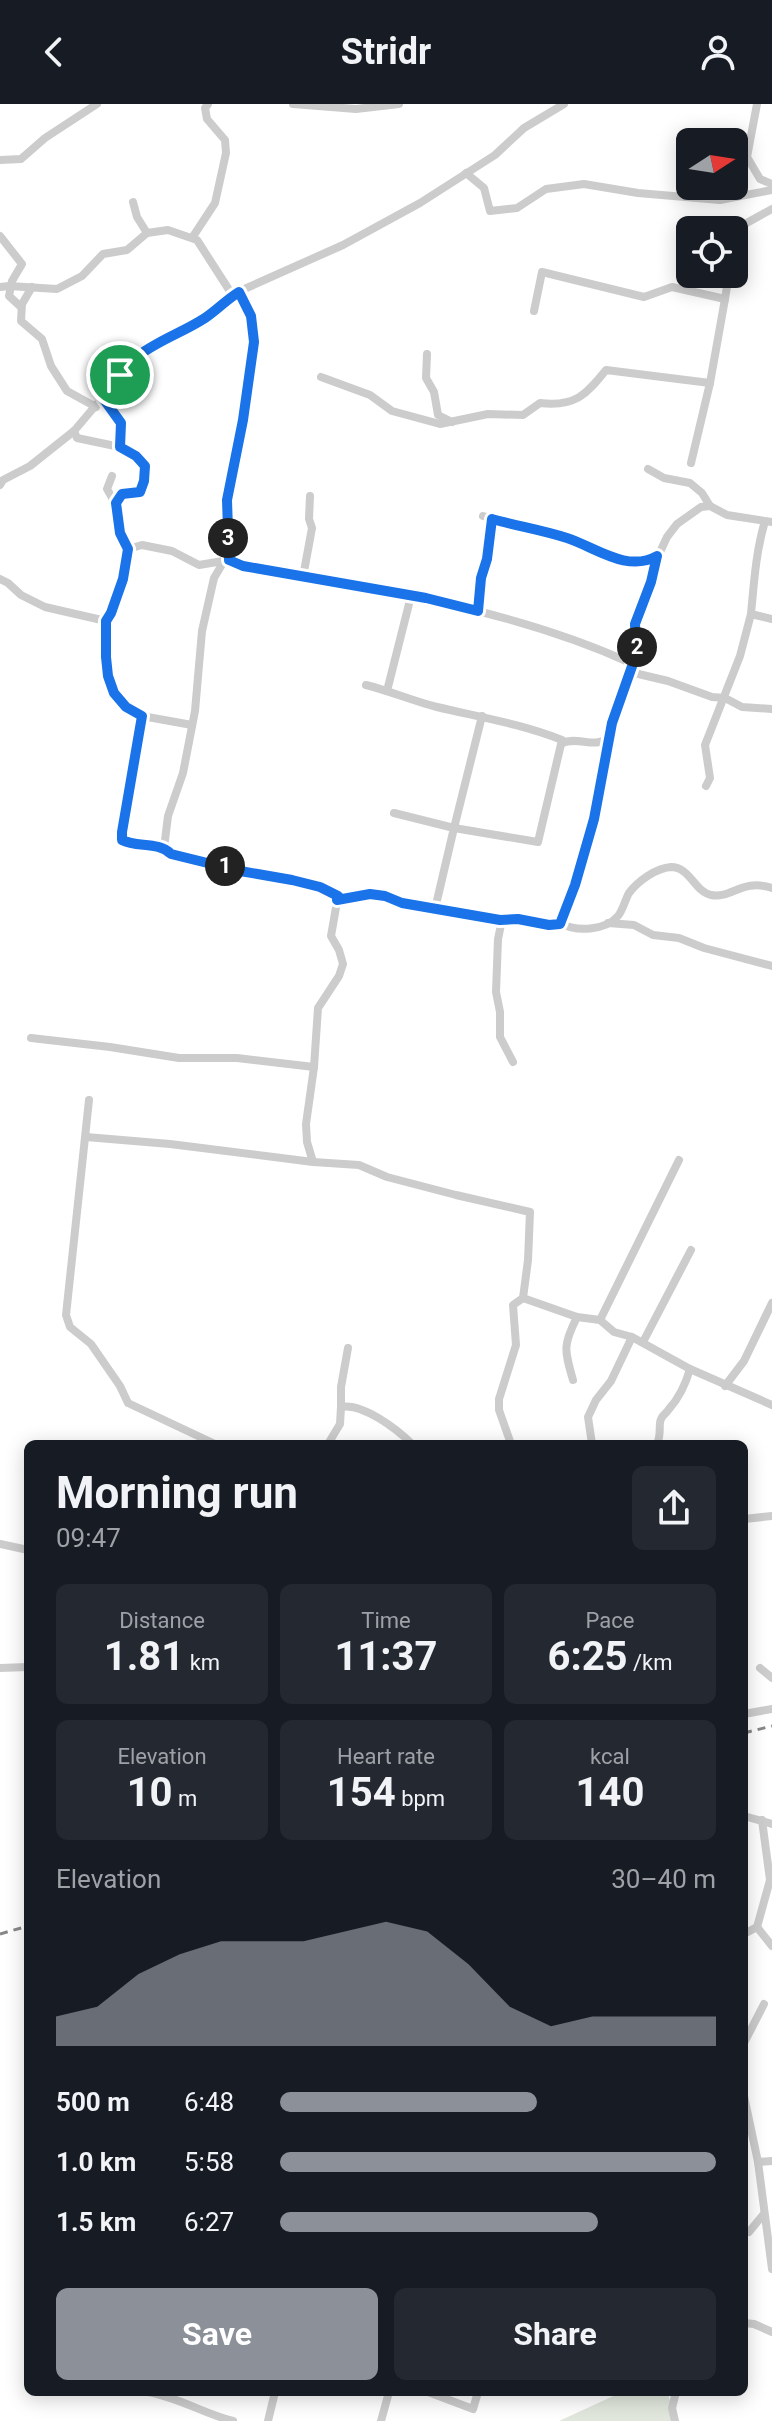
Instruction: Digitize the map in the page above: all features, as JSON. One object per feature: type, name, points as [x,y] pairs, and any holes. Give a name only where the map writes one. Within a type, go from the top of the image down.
[{"type":"street","points":[[0,160],[21,159],[45,138],[97,104]]},
{"type":"street","points":[[192,238],[215,203],[226,153],[225,140],[207,119],[205,108],[208,104]]},
{"type":"street","points":[[293,104],[355,107],[399,104]]},
{"type":"street","points":[[0,485],[74,431],[135,359],[205,318],[236,294],[343,245],[420,203],[495,155],[524,128],[564,104]]},
{"type":"street","points":[[757,104],[747,157],[760,179],[772,184]]},
{"type":"street","points":[[466,173],[484,188],[490,211],[517,208],[546,189],[584,184],[638,193],[720,200],[772,190]]},
{"type":"street","points":[[133,202],[137,217],[147,233]]},
{"type":"street","points":[[748,222],[772,209]]},
{"type":"street","points":[[0,287],[57,289],[82,276],[103,254],[127,250],[147,233],[168,230],[197,240],[251,316],[254,342],[227,500],[227,561],[214,578],[202,631],[198,691],[183,773],[168,816],[164,848]]},
{"type":"street","points":[[0,236],[22,264],[9,296],[21,307]]},
{"type":"street","points":[[534,311],[542,272],[644,297],[672,287],[725,299]]},
{"type":"street","points":[[32,287],[21,307],[21,321],[42,339],[51,366],[67,391],[96,407]]},
{"type":"street","points":[[691,463],[710,383],[727,288]]},
{"type":"street","points":[[427,354],[426,378],[434,392],[438,415],[453,422]]},
{"type":"street","points":[[321,377],[370,395],[392,411],[440,424],[488,414],[523,415],[540,403],[558,405],[587,394],[606,370],[710,383]]},
{"type":"street","points":[[103,398],[121,423],[120,447]]},
{"type":"street","points":[[74,431],[77,438],[120,447],[136,456],[145,466],[140,492],[122,494],[116,503]]},
{"type":"street","points":[[648,469],[664,478],[690,483],[702,493],[710,506],[727,515],[769,521],[757,547],[751,614],[740,656],[705,745],[710,778],[706,786]]},
{"type":"street","points":[[112,476],[107,489],[116,503],[120,533],[128,549],[123,579],[106,621],[108,676],[114,693],[126,707],[142,716],[192,725]]},
{"type":"street","points":[[303,577],[312,528],[309,519],[310,496]]},
{"type":"street","points":[[560,923],[575,885],[594,819],[612,723],[636,655],[635,624],[657,556],[677,524],[701,507],[710,506]]},
{"type":"street","points":[[478,611],[481,578],[487,559],[488,518],[570,539],[609,556],[636,562],[657,556]]},
{"type":"street","points":[[128,549],[142,545],[172,551],[199,565],[227,561],[411,596],[531,624],[596,647],[631,668],[712,697],[725,698],[742,707],[772,709]]},
{"type":"street","points":[[0,579],[21,595],[45,607],[106,621]]},
{"type":"street","points":[[387,691],[411,596]]},
{"type":"street","points":[[751,614],[772,619]]},
{"type":"street","points":[[366,685],[437,707],[538,730],[562,740],[538,842],[454,828],[394,813]]},
{"type":"street","points":[[142,716],[122,840],[320,887],[338,896],[331,936],[343,964],[339,976],[318,1008],[306,1124],[313,1162]]},
{"type":"street","points":[[435,909],[482,716]]},
{"type":"street","points":[[562,743],[571,739],[604,742],[610,737]]},
{"type":"street","points":[[608,923],[618,916],[636,885],[656,872],[672,867],[695,880],[703,891],[712,895],[753,884],[772,888]]},
{"type":"street","points":[[337,900],[370,894],[402,903],[502,920],[518,919],[549,925],[560,923],[570,929],[608,923],[634,925],[653,935],[679,938],[772,966]]},
{"type":"street","points":[[502,920],[498,939],[496,992],[500,1037],[513,1062]]},
{"type":"street","points":[[31,1038],[179,1058],[237,1058],[314,1067]]},
{"type":"street","points":[[89,1100],[66,1315],[68,1323],[91,1344],[128,1403],[207,1440]]},
{"type":"street","points":[[86,1137],[359,1165],[387,1177],[530,1212],[523,1298],[513,1305],[516,1345],[499,1399],[499,1410],[510,1440]]},
{"type":"street","points":[[600,1320],[679,1160]]},
{"type":"street","points":[[643,1342],[691,1250]]},
{"type":"street","points":[[523,1298],[577,1317],[600,1320],[614,1332],[643,1342],[690,1369],[772,1405]]},
{"type":"street","points":[[725,1386],[744,1361],[772,1303]]},
{"type":"street","points":[[573,1380],[566,1355],[566,1339],[577,1317]]},
{"type":"street","points":[[591,1440],[588,1417],[596,1400],[611,1381],[632,1337]]},
{"type":"street","points":[[330,1440],[340,1424],[341,1387],[348,1348]]},
{"type":"street","points":[[659,1440],[662,1417],[687,1381],[690,1369]]},
{"type":"street","points":[[341,1407],[348,1405],[362,1409],[400,1431],[408,1440]]},
{"type":"street","points":[[748,1519],[772,1516]]},
{"type":"street","points":[[0,1544],[24,1549]]},
{"type":"street","points":[[0,1668],[24,1667]]},
{"type":"street","points":[[760,1668],[772,1678]]},
{"type":"street","points":[[748,1713],[772,1709]]},
{"type":"street","points":[[748,1817],[772,1824]]},
{"type":"street","points":[[748,1932],[757,1927],[770,1880],[762,1820]]},
{"type":"street","points":[[757,1927],[772,1946]]},
{"type":"street","points":[[748,2035],[764,2004]]},
{"type":"street","points":[[748,2115],[758,2162],[772,2269]]},
{"type":"street","points":[[758,2162],[772,2161]]},
{"type":"street","points":[[748,2231],[763,2215]]},
{"type":"street","points":[[748,2323],[772,2332]]},
{"type":"street","points":[[166,2396],[211,2416],[233,2421]]},
{"type":"street","points":[[268,2421],[274,2396]]},
{"type":"street","points":[[381,2421],[388,2396]]},
{"type":"street","points":[[439,2396],[473,2409]]},
{"type":"street","points":[[471,2421],[477,2396]]},
{"type":"street","points":[[675,2396],[672,2408],[675,2421]]},
{"type":"shaded area","points":[[613,2396],[668,2396],[677,2421],[559,2421]]},
{"type":"railway","points":[[748,1732],[772,1726]]},
{"type":"railway","points":[[0,1934],[24,1927]]},
{"type":"route","points":[[239,292],[251,316],[254,342],[227,500],[227,532],[229,560],[243,566],[426,598],[478,611],[492,519],[570,539],[609,556],[636,562],[657,556],[635,624],[636,655],[612,723],[594,819],[560,924],[510,918],[500,920],[402,903],[370,894],[337,900],[338,896],[320,887],[240,871],[171,854],[164,848],[122,840],[142,716],[126,707],[114,693],[108,676],[106,621],[123,579],[128,549],[120,533],[116,503],[122,494],[140,492],[145,466],[136,456],[120,447],[121,423],[103,398],[120,375],[135,359],[184,332],[239,292]]}]
